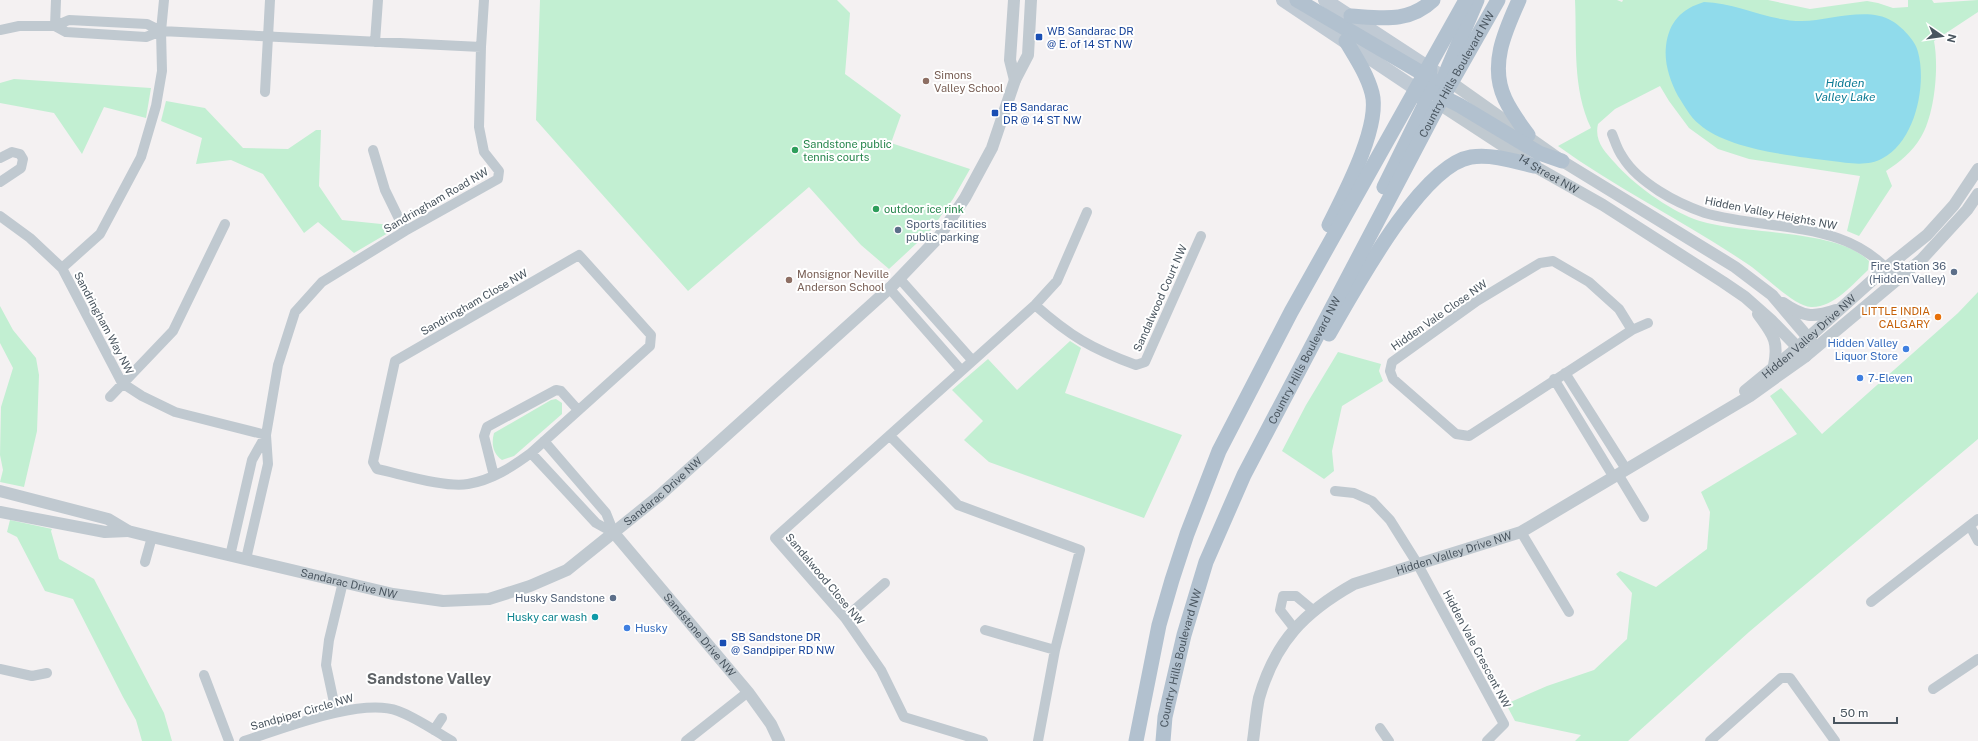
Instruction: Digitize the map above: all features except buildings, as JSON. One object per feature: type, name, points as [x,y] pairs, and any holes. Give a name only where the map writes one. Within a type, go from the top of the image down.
[{"type":"main road","name":"14 Street NW","points":[[1283,0],[1346,41],[1434,86]]},
{"type":"main road","points":[[1297,0],[1539,152],[1562,161]]},
{"type":"main road","name":"14 Street NW","points":[[1325,0],[1351,16],[1434,86]]},
{"type":"main road","points":[[1351,16],[1390,19],[1419,11],[1433,0]]},
{"type":"main road","name":"Country Hills Boulevard NW","points":[[1434,86],[1466,0]]},
{"type":"main road","points":[[1244,475],[1266,419],[1344,268],[1477,0]]},
{"type":"main road","name":"Country Hills Boulevard NW","points":[[1136,741],[1159,625],[1187,534],[1219,451],[1291,312],[1434,86],[1498,0]]},
{"type":"main road","points":[[1519,0],[1502,40],[1498,66],[1504,99],[1528,135]]},
{"type":"main road","points":[[1291,312],[1296,291],[1333,216],[1365,145],[1370,130],[1374,108],[1373,94],[1365,74],[1346,41]]},
{"type":"main road","points":[[1244,475],[1278,425],[1351,296],[1414,199],[1442,171],[1456,162],[1471,157],[1488,156],[1534,166]]},
{"type":"main road","name":"Country Hills Boulevard NW","points":[[1162,741],[1165,718],[1184,635],[1206,562],[1244,475]]},
{"type":"street","points":[[55,26],[56,0]]},
{"type":"street","name":"Sandringham Way NW","points":[[164,0],[161,31],[162,71],[156,106],[141,157],[100,234],[62,268],[122,383],[142,396],[175,412],[266,435]]},
{"type":"street","points":[[265,92],[270,0]]},
{"type":"street","points":[[375,42],[378,0]]},
{"type":"street","points":[[0,30],[19,26],[55,26],[66,32],[146,37],[161,31],[268,35],[481,47],[484,0]]},
{"type":"street","points":[[1014,0],[1010,60],[1015,80]]},
{"type":"street","name":"Sandarac Drive NW","points":[[0,512],[105,532],[128,531],[393,594],[443,601],[489,599],[530,586],[567,570],[659,496],[889,288],[938,238],[965,198],[992,148],[1015,80],[1028,55],[1031,0]]},
{"type":"street","name":"Sandringham Road NW","points":[[246,559],[268,464],[266,435],[278,365],[295,312],[322,282],[405,231],[498,179],[499,171],[484,152],[479,127],[481,47]]},
{"type":"street","name":"14 Street NW","points":[[1434,86],[1528,135],[1562,161],[1735,267],[1772,295],[1812,343]]},
{"type":"street","name":"14 Street NW","points":[[1434,86],[1534,166],[1603,205],[1745,297],[1771,320],[1802,352]]},
{"type":"street","name":"Hidden Valley Heights NW","points":[[1612,134],[1621,155],[1640,179],[1686,206],[1707,213],[1818,233],[1849,241],[1870,252],[1887,268],[1896,280]]},
{"type":"street","points":[[373,150],[385,190],[405,231]]},
{"type":"street","points":[[0,158],[12,152],[20,154],[23,159],[21,168],[0,182]]},
{"type":"street","name":"Hidden Valley Drive NW","points":[[1812,343],[1840,309],[1927,235],[1954,205],[1978,169]]},
{"type":"street","name":"Hidden Valley Drive NW","points":[[1253,741],[1259,700],[1270,666],[1294,628],[1332,596],[1354,584],[1417,563],[1521,532],[1750,396],[1812,343],[1896,280],[1935,246],[1967,210],[1978,194]]},
{"type":"street","name":"Sandalwood Close NW","points":[[983,741],[904,717],[881,670],[845,618],[775,538],[891,436],[961,370],[1035,305],[1057,281],[1087,212]]},
{"type":"street","points":[[0,216],[30,238],[62,268]]},
{"type":"street","points":[[110,397],[173,331],[225,224]]},
{"type":"street","name":"Sandalwood Court NW","points":[[1035,305],[1060,326],[1080,340],[1108,355],[1136,365],[1145,362],[1201,236]]},
{"type":"street","name":"Sandringham Close NW","points":[[579,255],[651,335],[650,346],[578,410],[531,453],[514,466],[494,476],[467,484],[446,483],[377,469],[373,462],[395,361],[579,255]]},
{"type":"street","name":"Hidden Vale Close NW","points":[[1632,330],[1619,309],[1589,282],[1553,261],[1540,263],[1477,301],[1422,340],[1392,362],[1390,372],[1393,379],[1456,434],[1469,436],[1554,379],[1632,330],[1648,323]]},
{"type":"street","points":[[899,278],[972,360]]},
{"type":"street","points":[[889,288],[961,370]]},
{"type":"street","points":[[1772,295],[1792,310],[1809,316],[1821,315],[1840,309]]},
{"type":"street","points":[[1745,297],[1776,342],[1777,347],[1774,366]]},
{"type":"street","name":"Hidden Valley Drive NW","points":[[1719,414],[1774,366],[1802,352]]},
{"type":"street","points":[[1565,373],[1644,517]]},
{"type":"street","points":[[1554,379],[1619,473]]},
{"type":"street","points":[[494,476],[484,436],[487,427],[556,390],[561,391],[578,410]]},
{"type":"street","name":"Sandringham Road NW","points":[[230,556],[252,460],[266,435]]},
{"type":"street","points":[[891,436],[958,505],[1080,550],[1055,650],[1038,741]]},
{"type":"street","points":[[544,441],[606,513],[614,533]]},
{"type":"street","points":[[531,453],[596,523],[614,533]]},
{"type":"street","name":"Sandarac Drive NW","points":[[0,491],[108,519],[128,531]]},
{"type":"street","points":[[1335,491],[1354,492],[1372,501],[1390,520],[1417,563]]},
{"type":"street","points":[[1871,602],[1978,519]]},
{"type":"street","points":[[1970,526],[1978,541]]},
{"type":"street","points":[[1521,532],[1569,612]]},
{"type":"street","name":"Sandstone Drive NW","points":[[614,533],[748,692],[771,724],[779,741]]},
{"type":"street","points":[[145,562],[152,537]]},
{"type":"street","name":"Hidden Vale Crescent NW","points":[[1417,563],[1504,724],[1487,741]]},
{"type":"street","points":[[336,712],[326,665],[329,640],[342,582]]},
{"type":"street","points":[[845,618],[885,584]]},
{"type":"street","points":[[1294,628],[1280,610],[1283,596],[1296,596],[1314,611]]},
{"type":"street","points":[[985,630],[1055,650]]},
{"type":"street","points":[[1933,689],[1978,659]]},
{"type":"street","points":[[0,669],[32,676],[47,673]]},
{"type":"street","points":[[204,674],[229,741]]},
{"type":"street","points":[[1710,741],[1781,678],[1790,678],[1835,741]]},
{"type":"street","points":[[686,741],[748,692]]},
{"type":"street","name":"Sandpiper Circle NW","points":[[244,741],[336,712],[364,707],[398,711],[452,741]]},
{"type":"street","points":[[434,730],[442,718]]},
{"type":"street","points":[[1380,728],[1389,741]]},
{"type":"green space","points":[[540,0],[837,0],[850,13],[845,74],[901,115],[891,143],[970,169],[953,199],[930,231],[889,269],[861,245],[809,187],[688,291],[536,120]]},
{"type":"green space","points":[[1575,0],[1617,0],[1622,2],[1623,0],[1768,0],[1810,9],[1867,1],[1893,8],[1908,7],[1908,0],[1932,0],[1934,3],[1978,0],[1978,12],[1934,41],[1936,63],[1935,90],[1930,116],[1926,127],[1910,152],[1886,171],[1892,186],[1859,236],[1847,231],[1860,176],[1749,159],[1718,149],[1689,128],[1660,86],[1615,109],[1598,124],[1597,130],[1601,146],[1622,171],[1652,195],[1684,215],[1713,224],[1811,237],[1834,242],[1854,250],[1869,261],[1868,270],[1842,294],[1827,304],[1811,307],[1796,302],[1749,265],[1605,177],[1558,146],[1591,128],[1585,113],[1578,81]]},
{"type":"green space","points":[[14,79],[151,88],[146,118],[104,107],[82,154],[54,113],[0,103],[0,83]]},
{"type":"green space","points":[[166,101],[205,108],[243,148],[288,149],[316,130],[321,130],[319,186],[342,220],[391,225],[388,233],[354,253],[318,222],[304,233],[263,174],[231,160],[196,164],[202,138],[161,121]]},
{"type":"green space","points":[[1978,292],[1978,439],[1749,632],[1628,741],[1575,741],[1581,735],[1515,721],[1506,704],[1547,686],[1594,670],[1627,639],[1632,593],[1616,574],[1620,571],[1656,587],[1707,549],[1710,512],[1701,492],[1797,434],[1770,396],[1781,388],[1822,434],[1958,313]]},
{"type":"green space","points":[[0,306],[13,330],[36,358],[39,375],[37,431],[24,487],[0,482],[3,470],[0,455],[1,407],[13,368],[0,343]]},
{"type":"green space","points":[[1070,341],[1081,348],[1065,393],[1182,435],[1144,518],[989,462],[964,440],[983,421],[952,390],[988,359],[1017,390]]},
{"type":"green space","points":[[1338,352],[1381,364],[1379,371],[1383,381],[1342,406],[1332,451],[1334,471],[1324,479],[1282,451],[1306,405]]},
{"type":"green space","points":[[556,399],[562,403],[562,414],[514,456],[502,460],[499,458],[494,448],[494,433],[551,400]]},
{"type":"green space","points":[[10,520],[52,529],[51,531],[59,559],[94,579],[164,713],[172,741],[142,741],[136,720],[73,599],[45,591],[17,537],[7,532]]},
{"type":"water","name":"Hidden Valley Lake","points":[[1704,2],[1728,5],[1789,20],[1802,21],[1860,14],[1882,17],[1896,23],[1908,34],[1917,48],[1921,80],[1916,111],[1911,126],[1903,139],[1894,150],[1883,158],[1871,163],[1858,164],[1799,157],[1762,150],[1744,146],[1711,133],[1699,124],[1687,111],[1672,84],[1666,59],[1666,46],[1673,23],[1689,8]]},
{"type":"place","name":"WB Sandarac DR @ E. of 14 ST NW","points":[[1039,37]]},
{"type":"place","name":"Simons Valley School","points":[[926,81]]},
{"type":"place","name":"EB Sandarac DR @ 14 ST NW","points":[[995,113]]},
{"type":"place","name":"Sandstone public tennis courts","points":[[795,150]]},
{"type":"place","name":"outdoor ice rink","points":[[876,209]]},
{"type":"place","name":"Sports facilities public parking","points":[[898,230]]},
{"type":"place","name":"Fire Station 36 (Hidden Valley)","points":[[1954,272]]},
{"type":"place","name":"Monsignor Neville Anderson School","points":[[789,280]]},
{"type":"place","name":"LITTLE INDIA CALGARY","points":[[1938,317]]},
{"type":"place","name":"Hidden Valley Liquor Store","points":[[1906,349]]},
{"type":"place","name":"7-Eleven","points":[[1860,378]]},
{"type":"place","name":"Husky Sandstone","points":[[613,598]]},
{"type":"place","name":"Husky car wash","points":[[595,617]]},
{"type":"place","name":"Husky","points":[[627,628]]},
{"type":"place","name":"SB Sandstone DR @ Sandpiper RD NW","points":[[723,643]]},
{"type":"district","name":"Sandstone Valley","points":[[429,679]]}]
